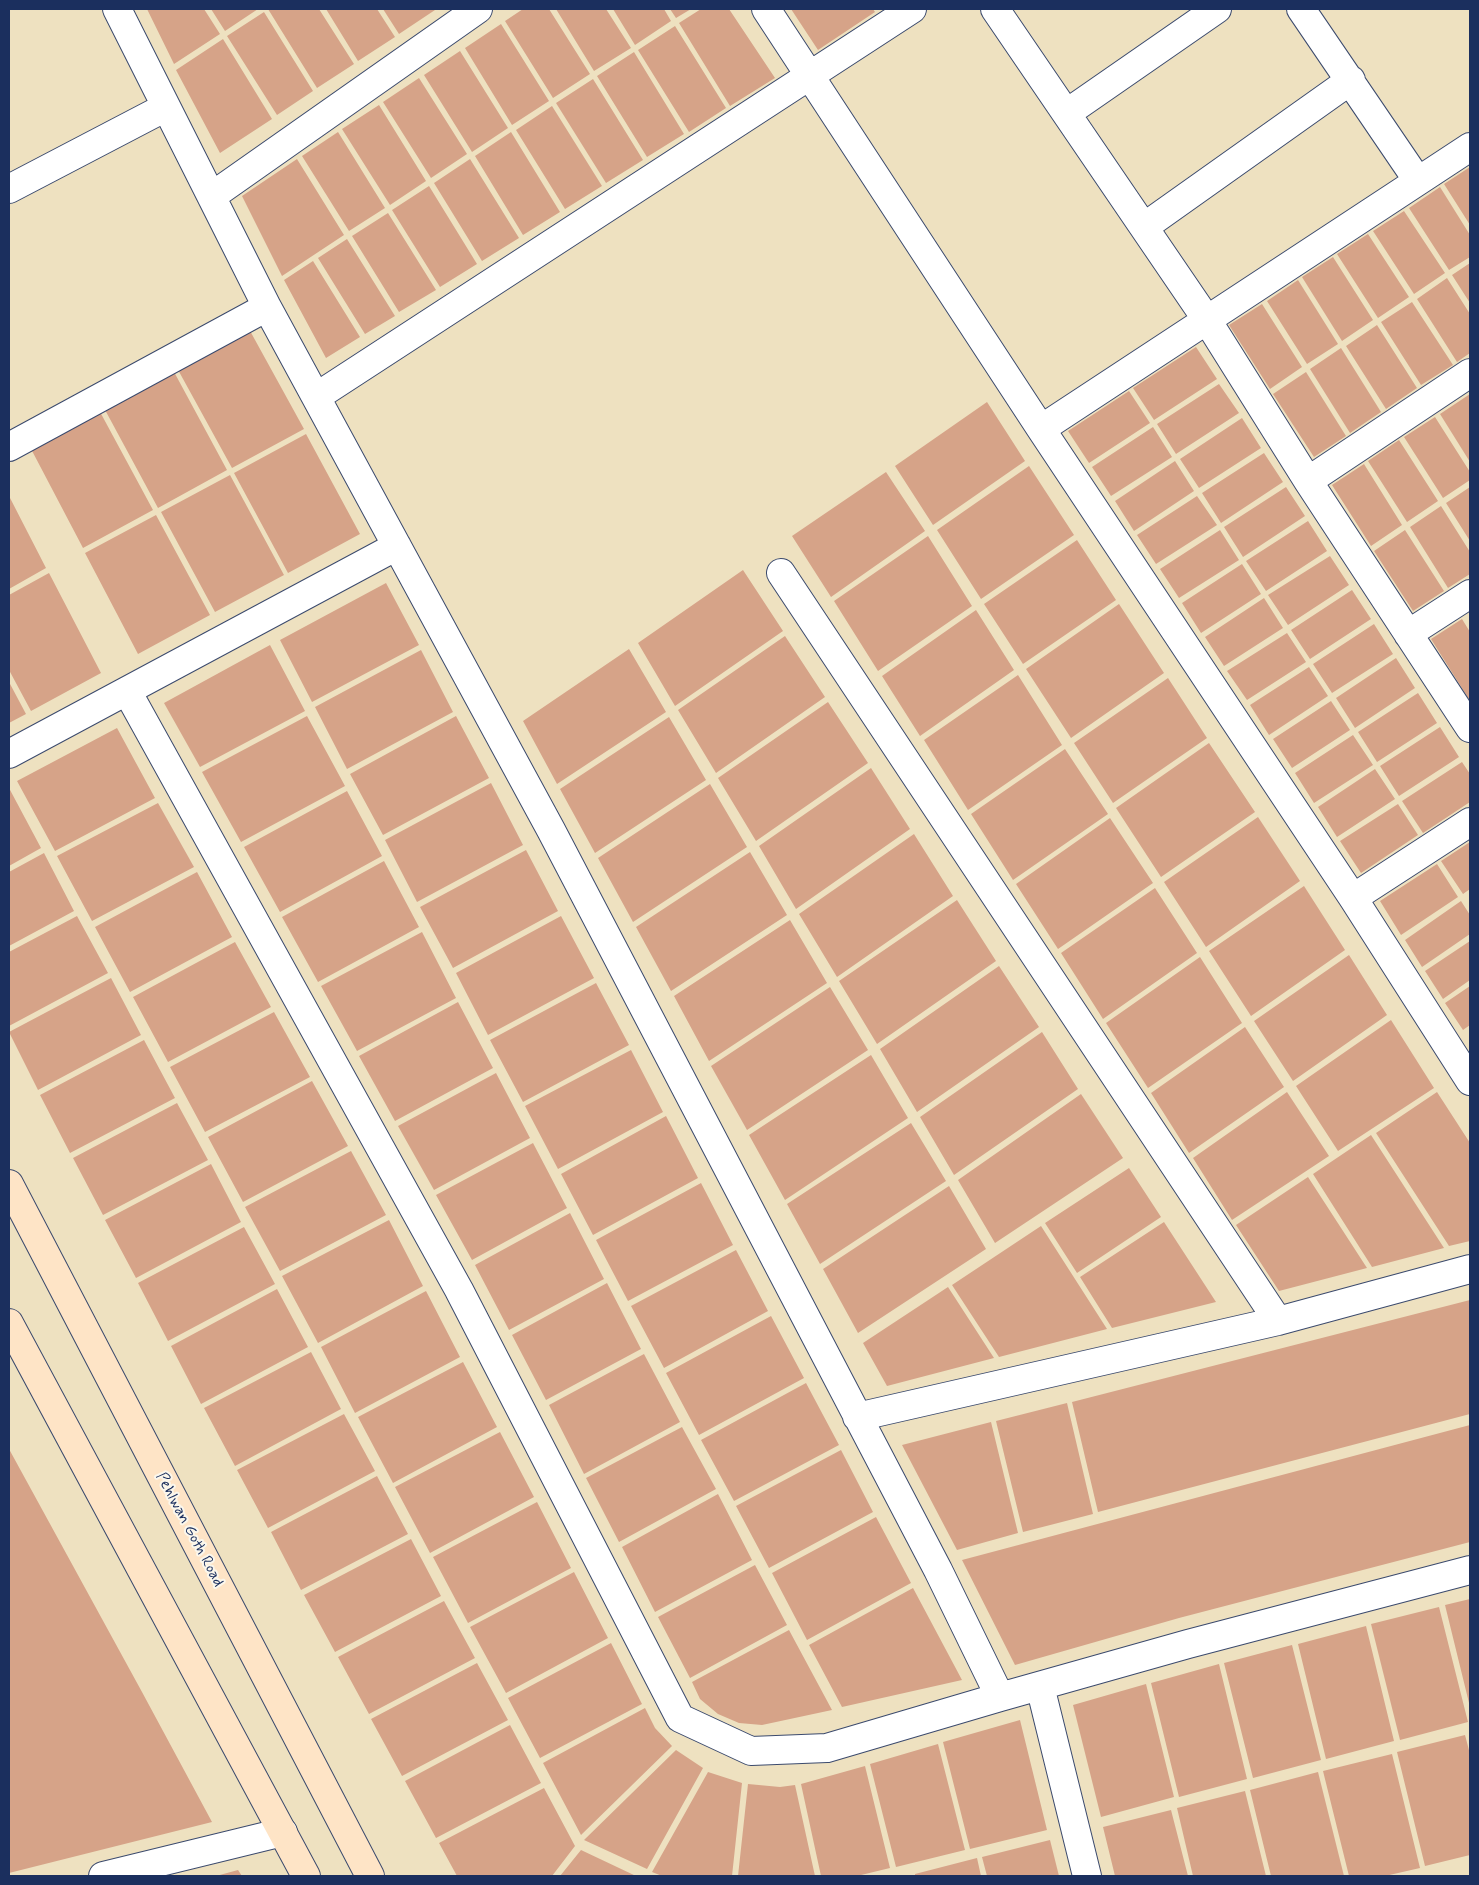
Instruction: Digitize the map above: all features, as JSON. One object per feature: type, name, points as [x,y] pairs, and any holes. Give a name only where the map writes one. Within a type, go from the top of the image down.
[{"type":"main road","name":"Pehlwan Goth Road","points":[[9,1184],[370,1876]]},
{"type":"main road","points":[[9,1323],[306,1876]]},
{"type":"street","points":[[117,9],[267,307],[556,839],[938,1570],[1000,1697]]},
{"type":"street","points":[[212,196],[478,9]]},
{"type":"street","points":[[766,9],[1470,1080]]},
{"type":"street","points":[[316,397],[912,9]]},
{"type":"street","points":[[995,9],[1207,320],[1308,481],[1470,728]]},
{"type":"street","points":[[1067,113],[1217,9]]},
{"type":"street","points":[[1301,9],[1418,181]]},
{"type":"street","points":[[1144,227],[1351,80]]},
{"type":"street","points":[[9,189],[166,107]]},
{"type":"street","points":[[1041,429],[1470,147]]},
{"type":"street","points":[[9,445],[267,307]]},
{"type":"street","points":[[1308,481],[1470,373]]},
{"type":"street","points":[[9,754],[397,546]]},
{"type":"street","points":[[781,573],[1278,1321]]},
{"type":"street","points":[[1408,634],[1470,594]]},
{"type":"street","points":[[127,691],[459,1290],[680,1718],[751,1751],[827,1748],[1188,1644],[1470,1570]]},
{"type":"street","points":[[1352,898],[1470,822]]},
{"type":"street","points":[[857,1417],[1278,1321],[1470,1269]]},
{"type":"street","points":[[1040,1686],[1087,1876]]},
{"type":"street","points":[[102,1876],[283,1832]]},
{"type":"building","points":[[147,9],[204,9],[220,34],[174,64]]},
{"type":"building","points":[[211,9],[258,9],[225,31]]},
{"type":"building","points":[[268,9],[319,9],[354,64],[317,88]]},
{"type":"building","points":[[326,9],[377,9],[395,37],[358,61]]},
{"type":"building","points":[[383,9],[434,9],[435,10],[399,34]]},
{"type":"building","points":[[523,9],[549,9],[590,74],[553,98],[505,21]]},
{"type":"building","points":[[556,9],[606,9],[631,48],[594,71]]},
{"type":"building","points":[[613,9],[664,9],[671,21],[635,45]]},
{"type":"building","points":[[670,9],[691,9],[676,18]]},
{"type":"building","points":[[701,9],[729,9],[775,78],[730,106],[679,23]]},
{"type":"building","points":[[791,9],[873,9],[875,12],[818,50]]},
{"type":"building","points":[[264,12],[313,91],[277,115],[227,36]]},
{"type":"building","points":[[501,24],[549,101],[512,125],[465,48]]},
{"type":"building","points":[[675,26],[726,108],[689,132],[638,50]]},
{"type":"building","points":[[223,39],[272,119],[220,153],[176,70]]},
{"type":"building","points":[[460,51],[508,128],[472,152],[424,75]]},
{"type":"building","points":[[634,52],[684,134],[647,157],[597,76]]},
{"type":"building","points":[[419,78],[467,154],[431,178],[383,102]]},
{"type":"building","points":[[593,79],[643,160],[606,183],[556,103]]},
{"type":"building","points":[[379,105],[426,181],[390,205],[342,129]]},
{"type":"building","points":[[552,106],[602,186],[565,209],[516,130]]},
{"type":"building","points":[[338,132],[385,208],[349,231],[302,156]]},
{"type":"building","points":[[511,132],[560,212],[523,235],[475,156]]},
{"type":"building","points":[[297,159],[344,235],[282,276],[242,196]]},
{"type":"building","points":[[470,159],[519,238],[482,261],[434,183]]},
{"type":"building","points":[[1470,167],[1470,225],[1444,184]]},
{"type":"building","points":[[429,186],[477,264],[440,287],[392,210]]},
{"type":"building","points":[[1440,187],[1470,235],[1470,257],[1449,270],[1409,208]]},
{"type":"building","points":[[1404,211],[1445,273],[1414,294],[1373,231]]},
{"type":"building","points":[[388,213],[436,290],[399,312],[352,236]]},
{"type":"building","points":[[1368,234],[1409,297],[1378,318],[1337,254]]},
{"type":"building","points":[[347,239],[395,316],[365,334],[318,258]]},
{"type":"building","points":[[1333,257],[1373,320],[1342,341],[1302,277]]},
{"type":"building","points":[[313,261],[360,337],[326,358],[284,280]]},
{"type":"building","points":[[1470,263],[1470,303],[1452,275]]},
{"type":"building","points":[[1447,278],[1470,314],[1470,353],[1457,362],[1417,299]]},
{"type":"building","points":[[1298,280],[1338,344],[1307,364],[1267,301]]},
{"type":"building","points":[[1412,302],[1453,365],[1421,385],[1381,322]]},
{"type":"building","points":[[1262,304],[1302,367],[1270,389],[1229,325]]},
{"type":"building","points":[[1377,325],[1417,388],[1386,409],[1346,346]]},
{"type":"building","points":[[249,329],[304,429],[232,468],[177,368]]},
{"type":"building","points":[[1196,347],[1217,379],[1154,420],[1133,388]]},
{"type":"building","points":[[1341,348],[1381,412],[1350,433],[1310,369]]},
{"type":"building","points":[[173,370],[227,470],[158,508],[104,408]]},
{"type":"building","points":[[1306,372],[1346,436],[1314,457],[1273,394]]},
{"type":"building","points":[[1219,384],[1239,413],[1176,454],[1157,424]]},
{"type":"building","points":[[1129,391],[1150,423],[1089,463],[1068,431]]},
{"type":"building","points":[[1470,394],[1470,462],[1440,414]]},
{"type":"building","points":[[987,402],[1025,461],[933,525],[895,466]]},
{"type":"building","points":[[99,410],[153,510],[83,548],[30,447]]},
{"type":"building","points":[[1435,417],[1470,472],[1470,480],[1443,498],[1404,437]]},
{"type":"building","points":[[1242,418],[1261,448],[1199,488],[1180,459]]},
{"type":"building","points":[[1153,427],[1172,457],[1111,496],[1092,467]]},
{"type":"building","points":[[306,434],[360,534],[288,573],[234,473]]},
{"type":"building","points":[[1399,440],[1438,501],[1407,522],[1368,461]]},
{"type":"building","points":[[1264,453],[1283,482],[1221,523],[1202,493]]},
{"type":"building","points":[[1175,461],[1194,491],[1134,531],[1115,501]]},
{"type":"building","points":[[1364,464],[1402,525],[1371,546],[1332,485]]},
{"type":"building","points":[[1029,466],[1074,535],[981,599],[937,530]]},
{"type":"building","points":[[886,472],[925,531],[831,597],[792,536]]},
{"type":"building","points":[[230,475],[284,575],[215,612],[161,512]]},
{"type":"building","points":[[1286,487],[1305,516],[1243,557],[1224,527]]},
{"type":"building","points":[[1470,487],[1470,541],[1446,503]]},
{"type":"building","points":[[9,496],[46,568],[9,589]]},
{"type":"building","points":[[1197,496],[1217,525],[1156,564],[1137,535]]},
{"type":"building","points":[[1441,506],[1470,552],[1470,574],[1448,588],[1410,527]]},
{"type":"building","points":[[156,515],[210,615],[138,654],[85,553]]},
{"type":"building","points":[[1308,521],[1327,551],[1266,591],[1246,561]]},
{"type":"building","points":[[1220,530],[1239,560],[1179,598],[1160,569]]},
{"type":"building","points":[[1405,530],[1444,591],[1413,611],[1374,551]]},
{"type":"building","points":[[928,536],[972,606],[878,671],[834,601]]},
{"type":"building","points":[[1077,540],[1116,600],[1023,664],[984,604]]},
{"type":"building","points":[[1330,556],[1349,585],[1288,625],[1268,595]]},
{"type":"building","points":[[1242,564],[1261,594],[1201,633],[1182,603]]},
{"type":"building","points":[[743,570],[783,631],[675,706],[638,643]]},
{"type":"building","points":[[49,573],[101,673],[31,711],[9,670],[9,595]]},
{"type":"building","points":[[386,583],[419,645],[312,702],[280,640]]},
{"type":"building","points":[[1352,590],[1371,619],[1310,659],[1291,630]]},
{"type":"building","points":[[1264,598],[1283,628],[1224,666],[1205,637]]},
{"type":"building","points":[[1119,604],[1164,673],[1071,738],[1026,669]]},
{"type":"building","points":[[976,610],[1014,670],[920,736],[882,676]]},
{"type":"building","points":[[1462,619],[1470,632],[1470,701],[1431,639]]},
{"type":"building","points":[[1374,624],[1393,654],[1332,693],[1313,664]]},
{"type":"building","points":[[1287,633],[1306,662],[1247,700],[1227,671]]},
{"type":"building","points":[[785,636],[825,697],[716,773],[678,710]]},
{"type":"building","points":[[270,645],[305,711],[200,767],[164,703]]},
{"type":"building","points":[[629,649],[666,712],[557,784],[523,721]]},
{"type":"building","points":[[421,650],[453,712],[347,769],[315,707]]},
{"type":"building","points":[[1396,658],[1415,688],[1355,728],[1336,698]]},
{"type":"building","points":[[1309,667],[1328,696],[1269,735],[1250,705]]},
{"type":"building","points":[[1018,675],[1062,745],[968,810],[924,740]]},
{"type":"building","points":[[1168,678],[1207,738],[1113,803],[1074,743]]},
{"type":"building","points":[[9,682],[26,714],[9,723]]},
{"type":"building","points":[[1418,693],[1437,723],[1377,762],[1358,732]]},
{"type":"building","points":[[1331,701],[1350,730],[1292,768],[1273,739]]},
{"type":"building","points":[[828,702],[868,763],[756,841],[718,778]]},
{"type":"building","points":[[307,716],[345,786],[241,842],[202,772]]},
{"type":"building","points":[[456,716],[489,778],[383,835],[350,774]]},
{"type":"building","points":[[669,717],[706,780],[595,853],[560,789]]},
{"type":"building","points":[[1440,727],[1459,757],[1399,796],[1380,766]]},
{"type":"building","points":[[117,728],[155,798],[55,851],[17,781]]},
{"type":"building","points":[[1353,735],[1373,765],[1314,803],[1295,773]]},
{"type":"building","points":[[1209,743],[1255,812],[1161,877],[1116,808]]},
{"type":"building","points":[[1065,749],[1108,814],[1013,880],[971,814]]},
{"type":"building","points":[[1462,762],[1470,774],[1470,802],[1423,833],[1402,801]]},
{"type":"building","points":[[871,768],[910,829],[796,909],[759,846]]},
{"type":"building","points":[[1375,769],[1395,799],[1337,837],[1318,807]]},
{"type":"building","points":[[491,783],[523,845],[417,902],[385,840]]},
{"type":"building","points":[[710,784],[747,847],[633,922],[598,858]]},
{"type":"building","points":[[9,788],[41,848],[9,866]]},
{"type":"building","points":[[347,791],[382,856],[280,912],[244,847]]},
{"type":"building","points":[[158,803],[194,867],[92,921],[57,856]]},
{"type":"building","points":[[1398,804],[1418,835],[1361,873],[1340,841]]},
{"type":"building","points":[[1258,817],[1300,881],[1206,947],[1164,882]]},
{"type":"building","points":[[1110,818],[1153,883],[1058,949],[1016,884]]},
{"type":"building","points":[[914,834],[953,896],[837,977],[799,914]]},
{"type":"building","points":[[1470,842],[1470,889],[1463,894],[1441,861]]},
{"type":"building","points":[[526,850],[558,911],[453,968],[420,907]]},
{"type":"building","points":[[750,852],[787,915],[671,991],[636,927]]},
{"type":"building","points":[[44,853],[74,911],[9,946],[9,872]]},
{"type":"building","points":[[384,861],[419,927],[318,982],[282,917]]},
{"type":"building","points":[[1437,864],[1458,897],[1401,935],[1380,901]]},
{"type":"building","points":[[197,872],[232,937],[130,992],[95,927]]},
{"type":"building","points":[[1304,886],[1345,950],[1251,1016],[1209,951]]},
{"type":"building","points":[[1155,888],[1197,953],[1103,1019],[1061,953]]},
{"type":"building","points":[[957,900],[996,961],[877,1044],[839,981]]},
{"type":"building","points":[[1461,901],[1470,915],[1470,934],[1422,967],[1405,940]]},
{"type":"building","points":[[77,916],[108,973],[9,1026],[9,952]]},
{"type":"building","points":[[561,916],[594,978],[488,1035],[456,973]]},
{"type":"building","points":[[790,920],[827,983],[709,1061],[674,996]]},
{"type":"building","points":[[422,932],[456,998],[357,1051],[321,986]]},
{"type":"building","points":[[1470,941],[1470,980],[1443,999],[1425,971]]},
{"type":"building","points":[[235,942],[271,1007],[168,1062],[133,997]]},
{"type":"building","points":[[1349,955],[1387,1015],[1293,1081],[1254,1021]]},
{"type":"building","points":[[1200,957],[1242,1023],[1148,1088],[1106,1023]]},
{"type":"building","points":[[999,966],[1039,1027],[917,1112],[880,1049]]},
{"type":"building","points":[[111,978],[141,1035],[38,1090],[9,1032]]},
{"type":"building","points":[[596,983],[629,1045],[523,1102],[490,1040]]},
{"type":"building","points":[[1470,986],[1470,1025],[1463,1030],[1445,1003]]},
{"type":"building","points":[[830,987],[868,1050],[747,1130],[711,1066]]},
{"type":"building","points":[[458,1002],[493,1068],[395,1121],[359,1056]]},
{"type":"building","points":[[274,1012],[310,1077],[205,1132],[170,1067]]},
{"type":"building","points":[[1391,1020],[1434,1088],[1338,1151],[1296,1086]]},
{"type":"building","points":[[1245,1027],[1284,1087],[1189,1153],[1151,1093]]},
{"type":"building","points":[[1042,1032],[1078,1089],[954,1175],[920,1117]]},
{"type":"building","points":[[144,1040],[175,1098],[70,1153],[40,1095]]},
{"type":"building","points":[[631,1050],[663,1112],[558,1169],[525,1106]]},
{"type":"building","points":[[871,1055],[908,1118],[785,1200],[749,1135]]},
{"type":"building","points":[[496,1073],[530,1138],[434,1190],[398,1126]]},
{"type":"building","points":[[312,1081],[348,1146],[243,1202],[208,1137]]},
{"type":"building","points":[[1287,1092],[1329,1156],[1232,1220],[1193,1158]]},
{"type":"building","points":[[1437,1092],[1470,1143],[1470,1241],[1449,1246],[1376,1133]]},
{"type":"building","points":[[1081,1094],[1123,1158],[995,1243],[958,1180]]},
{"type":"building","points":[[177,1103],[208,1160],[103,1215],[73,1158]]},
{"type":"building","points":[[666,1116],[698,1178],[593,1235],[561,1174]]},
{"type":"building","points":[[911,1123],[946,1181],[820,1264],[787,1204]]},
{"type":"building","points":[[1371,1135],[1444,1248],[1372,1267],[1313,1174]]},
{"type":"building","points":[[533,1143],[567,1208],[472,1260],[436,1195]]},
{"type":"building","points":[[351,1151],[386,1215],[280,1271],[245,1207]]},
{"type":"building","points":[[211,1164],[241,1222],[136,1278],[105,1220]]},
{"type":"building","points":[[1129,1168],[1161,1217],[1077,1273],[1045,1223]]},
{"type":"building","points":[[1308,1177],[1367,1268],[1279,1291],[1236,1225]]},
{"type":"building","points":[[701,1183],[733,1245],[628,1301],[596,1240]]},
{"type":"building","points":[[949,1186],[986,1249],[858,1333],[823,1269]]},
{"type":"building","points":[[570,1213],[604,1279],[509,1330],[475,1265]]},
{"type":"building","points":[[389,1220],[423,1286],[318,1343],[282,1276]]},
{"type":"building","points":[[1164,1222],[1216,1302],[1112,1328],[1080,1277]]},
{"type":"building","points":[[1041,1226],[1107,1329],[999,1357],[952,1285]]},
{"type":"building","points":[[244,1227],[275,1284],[168,1341],[138,1283]]},
{"type":"building","points":[[736,1250],[768,1311],[664,1368],[631,1306]]},
{"type":"building","points":[[607,1283],[641,1349],[546,1400],[512,1335]]},
{"type":"building","points":[[948,1287],[994,1358],[887,1386],[863,1343]]},
{"type":"building","points":[[277,1289],[308,1347],[201,1404],[171,1346]]},
{"type":"building","points":[[426,1291],[460,1357],[355,1413],[321,1347]]},
{"type":"building","points":[[1470,1300],[1470,1414],[1098,1512],[1072,1402]]},
{"type":"building","points":[[771,1316],[804,1378],[699,1435],[666,1373]]},
{"type":"building","points":[[311,1352],[341,1409],[235,1466],[204,1408]]},
{"type":"building","points":[[644,1354],[680,1422],[584,1474],[549,1405]]},
{"type":"building","points":[[463,1362],[497,1427],[393,1483],[358,1417]]},
{"type":"building","points":[[806,1383],[839,1445],[734,1501],[701,1440]]},
{"type":"building","points":[[1067,1403],[1093,1514],[1023,1532],[996,1421]]},
{"type":"building","points":[[344,1414],[375,1471],[268,1528],[237,1470]]},
{"type":"building","points":[[991,1422],[1018,1533],[957,1550],[902,1445]]},
{"type":"building","points":[[1470,1425],[1470,1542],[1179,1618],[1015,1665],[962,1560]]},
{"type":"building","points":[[682,1427],[716,1489],[619,1542],[586,1478]]},
{"type":"building","points":[[500,1432],[534,1497],[430,1553],[395,1487]]},
{"type":"building","points":[[9,1449],[142,1692],[212,1822],[9,1873]]},
{"type":"building","points":[[841,1450],[873,1512],[769,1568],[736,1506]]},
{"type":"building","points":[[377,1476],[408,1534],[301,1590],[271,1532]]},
{"type":"building","points":[[718,1494],[752,1560],[655,1612],[622,1547]]},
{"type":"building","points":[[537,1502],[571,1568],[468,1623],[433,1557]]},
{"type":"building","points":[[876,1517],[911,1583],[807,1640],[772,1573]]},
{"type":"building","points":[[411,1539],[441,1596],[335,1652],[304,1595]]},
{"type":"building","points":[[755,1565],[787,1625],[690,1678],[658,1617]]},
{"type":"building","points":[[574,1572],[608,1638],[506,1693],[470,1627]]},
{"type":"building","points":[[913,1588],[962,1680],[842,1707],[809,1645]]},
{"type":"building","points":[[1470,1599],[1470,1707],[1445,1605]]},
{"type":"building","points":[[444,1601],[475,1658],[369,1714],[338,1657]]},
{"type":"building","points":[[1439,1607],[1468,1722],[1400,1740],[1371,1624]]},
{"type":"building","points":[[1366,1626],[1394,1741],[1326,1759],[1298,1644]]},
{"type":"building","points":[[789,1630],[832,1710],[762,1725],[739,1723],[718,1714],[700,1699],[692,1682]]},
{"type":"building","points":[[611,1643],[642,1704],[540,1758],[508,1698]]},
{"type":"building","points":[[1292,1645],[1321,1760],[1253,1778],[1224,1663]]},
{"type":"building","points":[[477,1663],[508,1720],[402,1776],[371,1719]]},
{"type":"building","points":[[1219,1664],[1247,1779],[1179,1797],[1151,1683]]},
{"type":"building","points":[[1146,1684],[1174,1797],[1101,1817],[1073,1705]]},
{"type":"building","points":[[645,1708],[655,1728],[672,1746],[581,1835],[543,1763]]},
{"type":"building","points":[[1020,1720],[1047,1830],[970,1849],[943,1742]]},
{"type":"building","points":[[510,1725],[541,1783],[436,1838],[405,1781]]},
{"type":"building","points":[[1465,1735],[1470,1754],[1470,1855],[1425,1866],[1397,1752]]},
{"type":"building","points":[[938,1744],[965,1850],[896,1867],[870,1764]]},
{"type":"building","points":[[676,1750],[703,1768],[647,1869],[584,1840]]},
{"type":"building","points":[[1392,1754],[1420,1868],[1385,1876],[1349,1876],[1323,1771]]},
{"type":"building","points":[[865,1766],[890,1868],[857,1876],[821,1876],[801,1784]]},
{"type":"building","points":[[708,1772],[742,1783],[732,1876],[662,1876],[652,1872]]},
{"type":"building","points":[[1318,1772],[1344,1876],[1271,1876],[1250,1790]]},
{"type":"building","points":[[748,1784],[780,1787],[795,1785],[815,1876],[738,1876]]},
{"type":"building","points":[[544,1788],[575,1846],[552,1876],[457,1876],[439,1843]]},
{"type":"building","points":[[1245,1791],[1266,1876],[1193,1876],[1177,1808]]},
{"type":"building","points":[[1171,1810],[1188,1876],[1115,1876],[1103,1827]]},
{"type":"building","points":[[1050,1840],[1059,1876],[987,1876],[982,1857]]},
{"type":"building","points":[[581,1850],[636,1876],[560,1876]]},
{"type":"building","points":[[977,1858],[981,1876],[915,1876],[915,1874]]},
{"type":"building","points":[[238,1870],[242,1876],[216,1876]]}]
